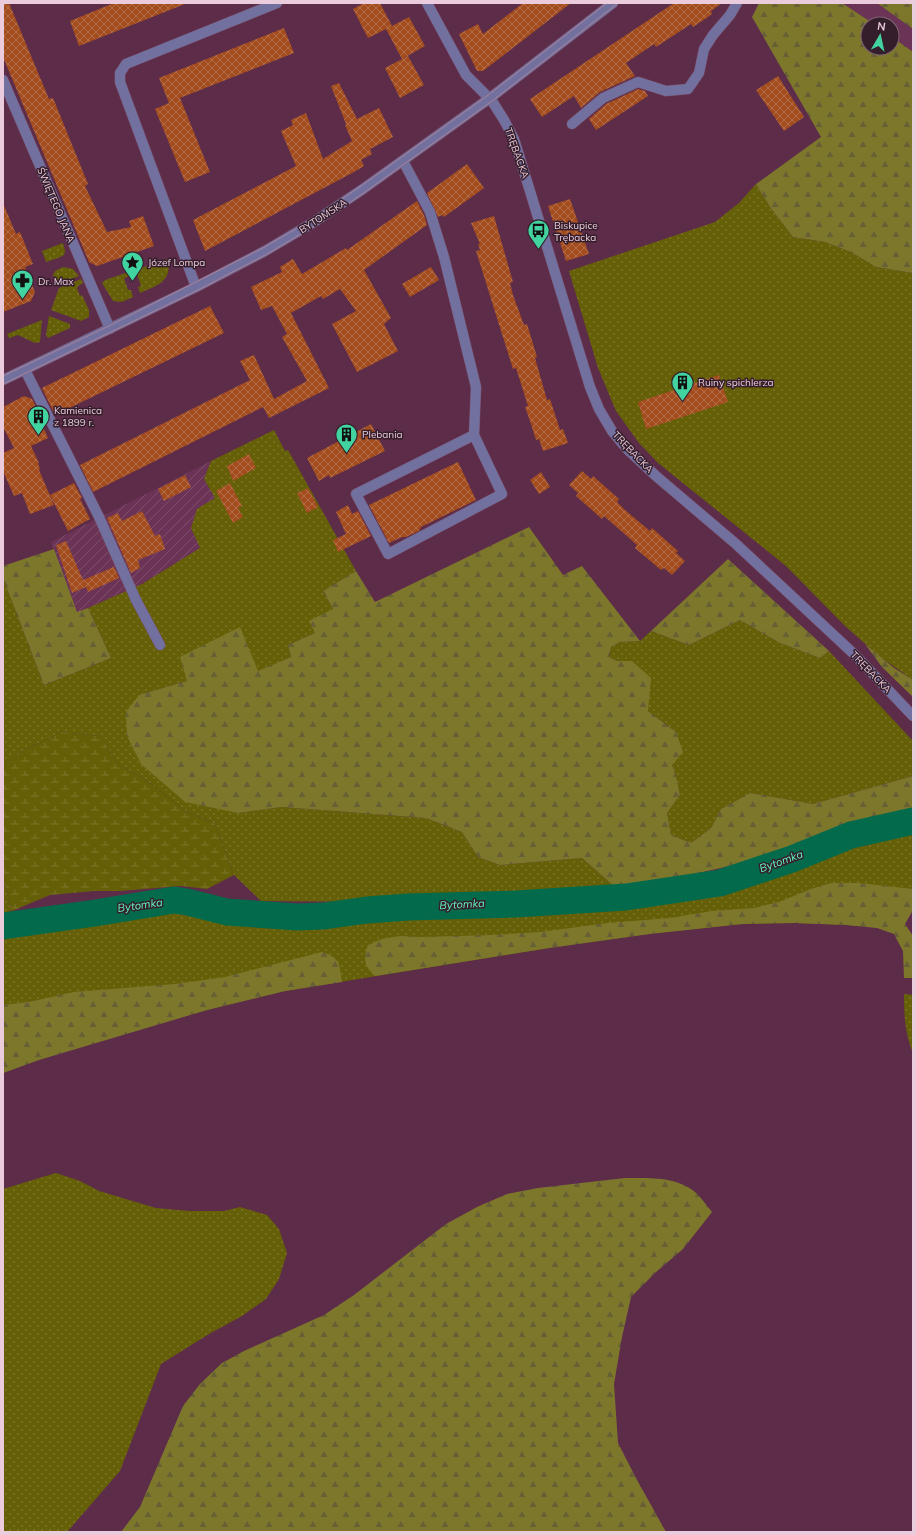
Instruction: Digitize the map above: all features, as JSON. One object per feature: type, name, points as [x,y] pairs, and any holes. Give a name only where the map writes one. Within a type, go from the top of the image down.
[{"type":"street","points":[[196,287],[120,82],[120,72],[126,64],[277,3]]},
{"type":"street","name":"TRĘBACKA","points":[[426,3],[466,75],[490,98],[514,139],[590,387],[599,409],[612,431],[627,449],[656,476],[736,544],[855,655],[913,716]]},
{"type":"street","name":"BYTOMSKA","points":[[3,380],[265,252],[314,222],[403,161],[490,98],[613,3]]},
{"type":"street","points":[[572,124],[603,98],[638,82],[666,92],[688,89],[699,73],[704,49],[713,35],[730,15],[737,3]]},
{"type":"street","name":"ŚWIĘTEGO JANA","points":[[3,80],[110,329]]},
{"type":"street","points":[[403,161],[430,212],[444,257],[476,387],[474,435],[502,494],[388,554],[356,494],[474,435]]},
{"type":"street","points":[[25,370],[99,517],[136,600],[160,645]]},
{"type":"shaded area","points":[[842,3],[877,3],[895,16],[862,16]]},
{"type":"shaded area","points":[[900,20],[913,29],[913,52],[900,43]]},
{"type":"shaded area","points":[[211,461],[204,479],[216,498],[197,509],[200,548],[142,584],[77,613],[51,542]]},
{"type":"green space","points":[[759,3],[842,3],[862,16],[860,16],[860,56],[900,56],[900,43],[913,52],[913,273],[876,267],[851,252],[825,242],[793,237],[770,207],[756,184],[821,137],[752,17]]},
{"type":"green space","points":[[877,3],[913,3],[913,29],[900,20],[900,16],[895,16]]},
{"type":"green space","points":[[756,184],[770,207],[793,237],[825,242],[851,252],[876,267],[913,273],[913,680],[879,656],[845,626],[786,566],[658,463],[639,443],[616,411],[598,368],[569,271],[715,222],[739,203]]},
{"type":"green space","points":[[63,243],[65,251],[64,255],[46,262],[42,251]]},
{"type":"green space","points":[[168,259],[169,267],[166,278],[158,285],[147,290],[140,293],[138,287],[141,286],[137,274],[124,278],[128,290],[131,290],[133,297],[122,302],[113,301],[102,283],[105,280]]},
{"type":"green space","points":[[63,267],[73,269],[79,276],[56,285],[53,275],[55,271]]},
{"type":"green space","points":[[81,279],[83,283],[77,288],[89,310],[89,317],[81,321],[51,310],[59,288]]},
{"type":"green space","points":[[49,316],[70,324],[70,328],[48,338],[46,335]]},
{"type":"green space","points":[[42,320],[40,342],[35,343],[18,335],[9,338],[7,334]]},
{"type":"green space","points":[[274,430],[285,451],[288,450],[356,571],[323,591],[333,609],[315,633],[288,645],[291,657],[258,672],[187,681],[139,695],[238,813],[282,807],[426,818],[462,832],[478,857],[500,865],[582,858],[615,887],[379,902],[261,901],[234,875],[215,824],[184,810],[146,780],[118,764],[100,736],[60,732],[49,739],[25,749],[3,765],[3,578],[44,685],[111,658],[88,608],[142,584],[200,548],[191,528],[197,509],[215,498],[204,479],[211,461]]},
{"type":"green space","points":[[529,527],[563,575],[582,566],[640,641],[620,642],[611,647],[609,657],[617,661],[632,661],[651,678],[648,711],[676,732],[683,752],[672,765],[680,795],[667,813],[671,835],[691,843],[711,828],[721,809],[750,793],[813,804],[913,776],[913,811],[838,830],[743,863],[676,878],[615,887],[582,858],[500,865],[478,857],[462,832],[426,818],[282,807],[238,813],[185,802],[141,764],[127,736],[126,712],[139,695],[187,681],[180,657],[240,627],[258,671],[291,657],[288,645],[315,633],[309,621],[333,609],[323,591],[356,571],[375,602]]},
{"type":"green space","points":[[54,549],[77,612],[88,608],[111,658],[44,685],[3,578],[3,566]]},
{"type":"green space","points":[[728,559],[829,651],[820,658],[780,643],[740,620],[689,645],[651,631]]},
{"type":"green space","points":[[740,620],[780,643],[820,658],[829,651],[913,741],[913,776],[813,804],[750,793],[721,809],[711,828],[691,843],[671,835],[667,813],[680,795],[672,765],[676,732],[648,711],[632,662],[617,661],[609,657],[611,647],[620,642],[640,641],[651,631],[689,645]]},
{"type":"green space","points":[[865,644],[894,668],[913,680],[913,697],[882,667]]},
{"type":"green space","points":[[60,732],[100,736],[118,764],[146,780],[184,810],[215,824],[234,875],[207,889],[181,886],[50,895],[12,911],[3,878],[3,765],[25,749],[49,739]]},
{"type":"green space","points":[[913,828],[913,910],[881,928],[795,923],[742,924],[649,934],[549,948],[285,991],[207,1010],[45,1057],[3,1073],[3,932],[154,912],[175,913],[255,927],[299,930],[323,928],[377,919],[526,913],[648,899],[725,887],[790,865],[851,841]]},
{"type":"green space","points":[[3,878],[12,911],[3,913]]},
{"type":"green space","points":[[831,883],[859,883],[913,889],[913,910],[905,924],[913,936],[913,978],[904,978],[903,951],[894,934],[877,928],[795,923],[742,924],[649,934],[549,948],[375,976],[369,969],[365,958],[368,945],[382,939],[400,936],[421,937],[492,935],[540,932],[608,923],[670,918],[712,911],[754,908],[779,902],[811,889]]},
{"type":"green space","points":[[322,952],[333,957],[338,962],[342,982],[285,991],[207,1010],[39,1060],[3,1073],[3,1005],[29,1002],[74,992],[175,984],[225,977]]},
{"type":"green space","points":[[904,994],[913,995],[913,1053],[908,1039],[904,1009]]},
{"type":"green space","points":[[56,1173],[80,1181],[99,1191],[156,1208],[190,1211],[224,1211],[240,1207],[267,1215],[279,1229],[287,1253],[279,1279],[266,1299],[242,1316],[209,1334],[161,1364],[120,1471],[67,1532],[3,1532],[3,1189]]},
{"type":"green space","points":[[625,1178],[662,1179],[679,1183],[695,1192],[712,1212],[683,1249],[656,1272],[631,1297],[614,1384],[618,1443],[666,1532],[121,1532],[140,1507],[183,1406],[200,1384],[222,1363],[244,1351],[324,1315],[354,1295],[446,1224],[477,1207],[507,1194],[538,1188]]},
{"type":"building","points":[[3,3],[9,3],[49,99],[53,98],[88,184],[85,186],[107,232],[131,227],[129,221],[143,216],[154,246],[97,266],[89,262],[3,57]]},
{"type":"building","points":[[114,3],[185,4],[79,46],[70,21]]},
{"type":"building","points":[[364,3],[380,3],[392,26],[409,17],[425,46],[402,59],[386,29],[368,38],[353,9]]},
{"type":"building","points":[[523,3],[571,3],[483,71],[477,71],[459,34],[478,24],[483,34]]},
{"type":"building","points":[[674,3],[722,3],[711,11],[712,14],[693,27],[691,24],[656,47],[654,44],[626,63],[635,76],[600,92],[581,108],[574,96],[542,117],[530,99]]},
{"type":"building","points":[[284,28],[294,53],[180,98],[210,172],[185,182],[155,109],[169,103],[159,78]]},
{"type":"building","points":[[408,56],[424,85],[400,98],[385,68]]},
{"type":"building","points":[[778,76],[804,117],[784,131],[756,90]]},
{"type":"building","points":[[339,83],[357,119],[379,108],[393,137],[370,149],[372,154],[361,160],[364,166],[205,251],[193,220],[296,166],[281,131],[293,125],[291,120],[306,113],[323,159],[352,141],[331,86]]},
{"type":"building","points":[[638,89],[645,91],[648,96],[596,130],[589,119],[606,104]]},
{"type":"building","points":[[467,164],[484,188],[444,217],[442,215],[438,217],[427,193]]},
{"type":"building","points":[[570,199],[589,254],[566,261],[548,206]]},
{"type":"building","points":[[417,201],[427,225],[364,270],[391,318],[384,324],[398,351],[357,372],[332,324],[356,311],[340,289],[323,299],[321,296],[291,313],[329,388],[269,418],[263,407],[93,492],[80,465],[250,380],[240,361],[254,355],[274,399],[307,381],[282,337],[287,334],[272,306],[261,310],[251,287],[282,272],[280,267],[293,259],[302,274],[346,248],[347,250]]},
{"type":"building","points":[[3,203],[16,234],[20,232],[33,264],[25,267],[35,292],[31,301],[3,312]]},
{"type":"building","points":[[494,216],[513,282],[510,283],[513,295],[524,325],[527,324],[537,357],[535,358],[547,400],[550,399],[560,430],[563,429],[568,443],[543,451],[539,439],[536,440],[525,407],[528,406],[516,368],[513,369],[476,251],[480,250],[478,244],[480,244],[471,223]]},
{"type":"building","points":[[431,267],[439,280],[410,297],[402,284]]},
{"type":"building","points":[[210,306],[224,333],[55,415],[42,388]]},
{"type":"building","name":"Ruiny spichlerza","points":[[719,375],[728,402],[646,429],[638,402]]},
{"type":"building","points":[[24,396],[32,399],[43,421],[41,422],[48,438],[31,446],[39,463],[39,470],[54,505],[30,514],[22,493],[14,496],[3,471],[3,453],[14,448],[3,427],[3,407]]},
{"type":"building","name":"Plebania","points":[[371,424],[385,451],[330,478],[329,475],[319,481],[307,458]]},
{"type":"building","points":[[249,454],[256,468],[233,481],[227,466]]},
{"type":"building","points":[[458,462],[476,500],[421,527],[419,531],[389,543],[369,505]]},
{"type":"building","points":[[582,471],[591,479],[593,476],[619,499],[617,502],[625,510],[650,531],[652,528],[678,551],[676,553],[685,561],[672,575],[664,568],[661,570],[635,548],[637,545],[604,516],[602,519],[576,496],[578,493],[569,485]]},
{"type":"building","points":[[541,472],[550,487],[539,494],[530,480]]},
{"type":"building","points":[[185,475],[191,487],[164,501],[158,489]]},
{"type":"building","points":[[74,483],[82,498],[80,499],[90,519],[68,531],[50,495]]},
{"type":"building","points":[[230,483],[242,506],[238,508],[243,517],[233,523],[216,491]]},
{"type":"building","points":[[308,488],[318,507],[307,513],[297,493]]},
{"type":"building","points":[[348,505],[352,514],[358,511],[371,536],[338,552],[333,540],[346,534],[336,512]]},
{"type":"building","points":[[142,511],[155,536],[160,534],[165,549],[138,560],[140,568],[131,573],[107,518],[118,513],[122,521]]},
{"type":"building","points":[[66,541],[83,580],[114,567],[119,578],[88,592],[86,587],[72,593],[56,545]]},
{"type":"waterway","name":"Bytomka","points":[[3,926],[174,900],[227,912],[297,917],[324,916],[367,910],[408,907],[516,904],[626,897],[720,883],[792,859],[851,835],[913,821]]},
{"type":"tram line","points":[[3,376],[109,326],[263,248],[313,219],[487,96],[607,3]]},
{"type":"tram line","points":[[3,384],[198,290],[267,254],[316,225],[365,192],[492,101],[618,3]]},
{"type":"place","name":"Biskupice Trębacka","points":[[538,250]]},
{"type":"place","name":"Józef Lompa","points":[[133,282]]},
{"type":"place","name":"Dr. Max","points":[[23,300]]},
{"type":"place","name":"Ruiny spichlerza","points":[[683,402]]},
{"type":"place","name":"Kamienica z 1899 r.","points":[[39,436]]},
{"type":"place","name":"Plebania","points":[[346,454]]}]
